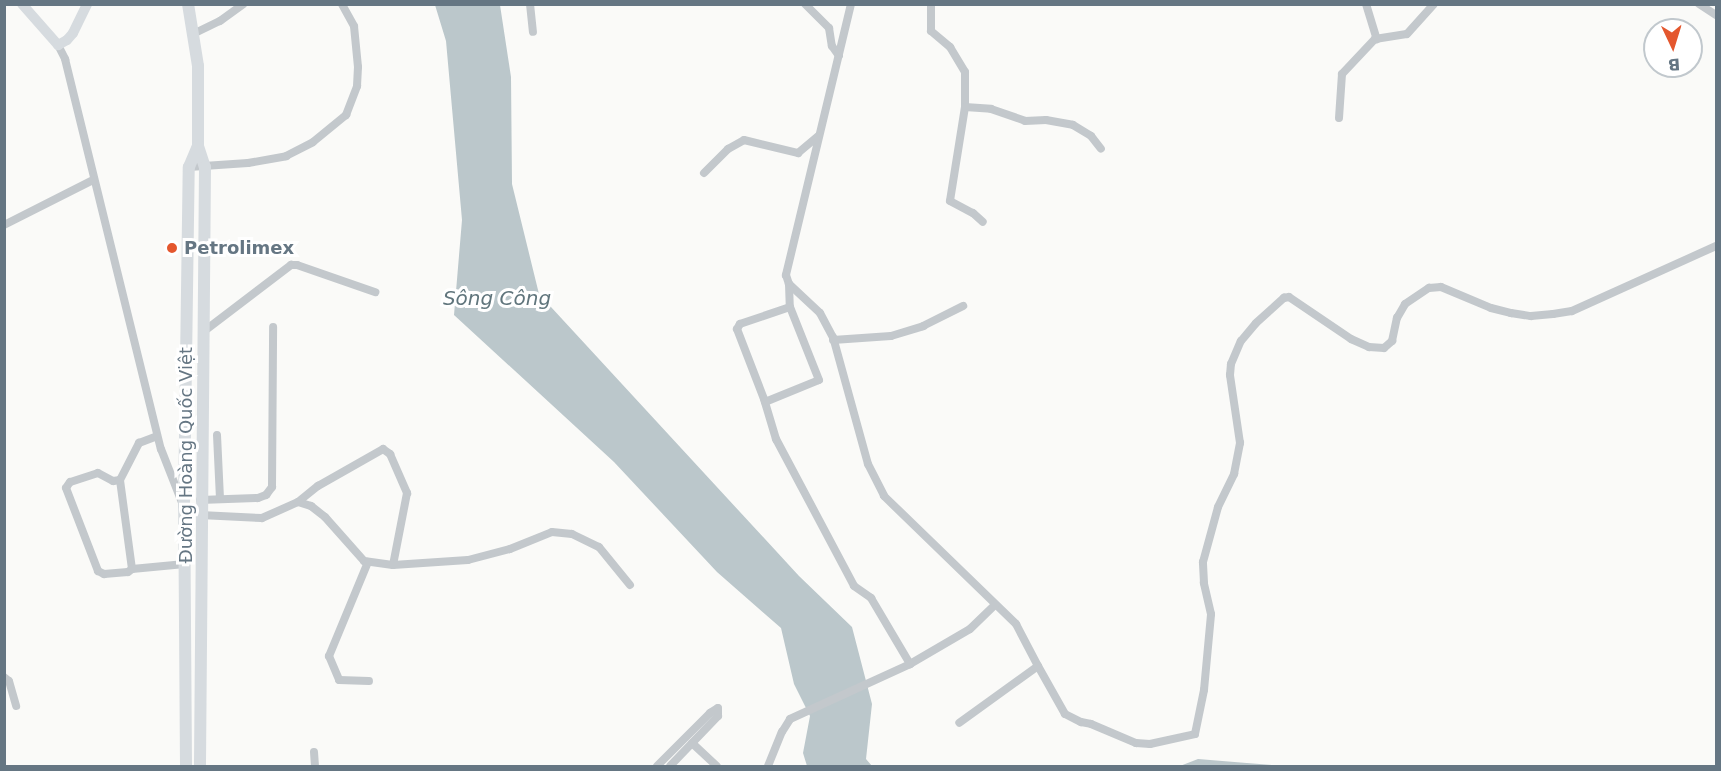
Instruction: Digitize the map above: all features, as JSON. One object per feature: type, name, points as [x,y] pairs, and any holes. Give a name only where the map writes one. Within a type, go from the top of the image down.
[{"type":"highway","name":"Đường Hoàng Quốc Việt","points":[[188,4],[195,33],[199,87],[198,146],[205,167],[200,507],[200,766]]},
{"type":"highway","name":"Đường Hoàng Quốc Việt","points":[[186,766],[184,506],[189,167],[198,146]]},
{"type":"highway","points":[[184,506],[200,507]]},
{"type":"main road","points":[[22,4],[58,45],[73,33],[87,4]]},
{"type":"street","points":[[195,33],[220,21],[243,4]]},
{"type":"street","points":[[189,167],[205,167],[286,156],[313,142],[346,114],[357,86],[358,68],[354,26],[342,4]]},
{"type":"street","points":[[530,4],[533,32]]},
{"type":"street","points":[[805,4],[829,28],[832,46],[839,56]]},
{"type":"street","points":[[765,402],[819,380],[790,307],[789,284],[786,275],[851,4]]},
{"type":"street","points":[[931,4],[931,31],[950,47],[965,72],[965,107],[950,201],[973,213],[983,222]]},
{"type":"street","points":[[1366,4],[1377,39]]},
{"type":"street","points":[[1339,118],[1342,74],[1377,39],[1407,34],[1434,4]]},
{"type":"street","points":[[1699,4],[1716,15]]},
{"type":"street","points":[[58,45],[65,59],[157,436],[178,496],[184,506]]},
{"type":"street","points":[[965,107],[991,109],[1025,121],[1046,120],[1073,125],[1091,136],[1101,149]]},
{"type":"street","points":[[704,173],[728,149],[744,140],[798,153],[820,135]]},
{"type":"street","points":[[4,225],[93,180]]},
{"type":"street","points":[[789,284],[820,313],[833,340],[868,464],[884,496],[1022,633],[1065,714],[1136,743],[1150,744],[1195,734],[1205,681],[1211,614],[1204,583],[1203,562],[1218,507],[1234,474],[1240,442],[1230,375],[1231,364],[1241,341],[1262,316],[1284,298],[1289,297],[1351,339],[1369,346],[1384,348],[1392,341],[1397,318],[1406,304],[1429,288],[1440,287],[1491,308],[1511,313],[1531,316],[1553,314],[1572,311],[1716,246]]},
{"type":"street","points":[[202,332],[291,266],[297,265],[375,292]]},
{"type":"street","points":[[833,340],[891,336],[937,321],[963,306]]},
{"type":"street","points":[[790,307],[738,326],[776,439],[854,586],[871,598],[910,664]]},
{"type":"street","points":[[200,507],[220,499],[258,498],[266,495],[272,487],[273,327]]},
{"type":"street","points":[[217,435],[220,499]]},
{"type":"street","points":[[132,569],[120,480],[139,443],[157,436]]},
{"type":"street","points":[[200,507],[262,518],[298,502],[318,486],[383,449],[390,454],[407,494],[393,565]]},
{"type":"street","points":[[120,480],[113,481],[98,473],[90,474],[70,482],[66,494],[98,571],[110,574],[128,572],[132,569],[185,564]]},
{"type":"street","points":[[298,502],[311,506],[325,518],[364,561],[393,565],[464,560],[510,549],[552,532],[572,534],[599,547],[630,585]]},
{"type":"street","points":[[368,562],[329,656],[339,680],[369,681]]},
{"type":"street","points":[[768,766],[782,732],[794,717],[910,664],[970,629],[995,605]]},
{"type":"street","points":[[959,723],[1038,666]]},
{"type":"street","points":[[4,677],[9,681],[16,706]]},
{"type":"street","points":[[657,766],[710,713],[718,708],[718,716],[670,766]]},
{"type":"street","points":[[692,743],[717,766]]},
{"type":"street","points":[[314,752],[315,766]]},
{"type":"water","name":"Sông Công","points":[[435,5],[500,5],[511,77],[512,184],[539,294],[799,576],[852,627],[872,704],[866,759],[872,766],[807,766],[803,753],[810,716],[794,684],[781,628],[717,572],[614,462],[454,315],[462,220],[446,41]]},
{"type":"water","points":[[1198,759],[1283,766],[1180,766]]},
{"type":"place","name":"Petrolimex","points":[[172,248]]}]
